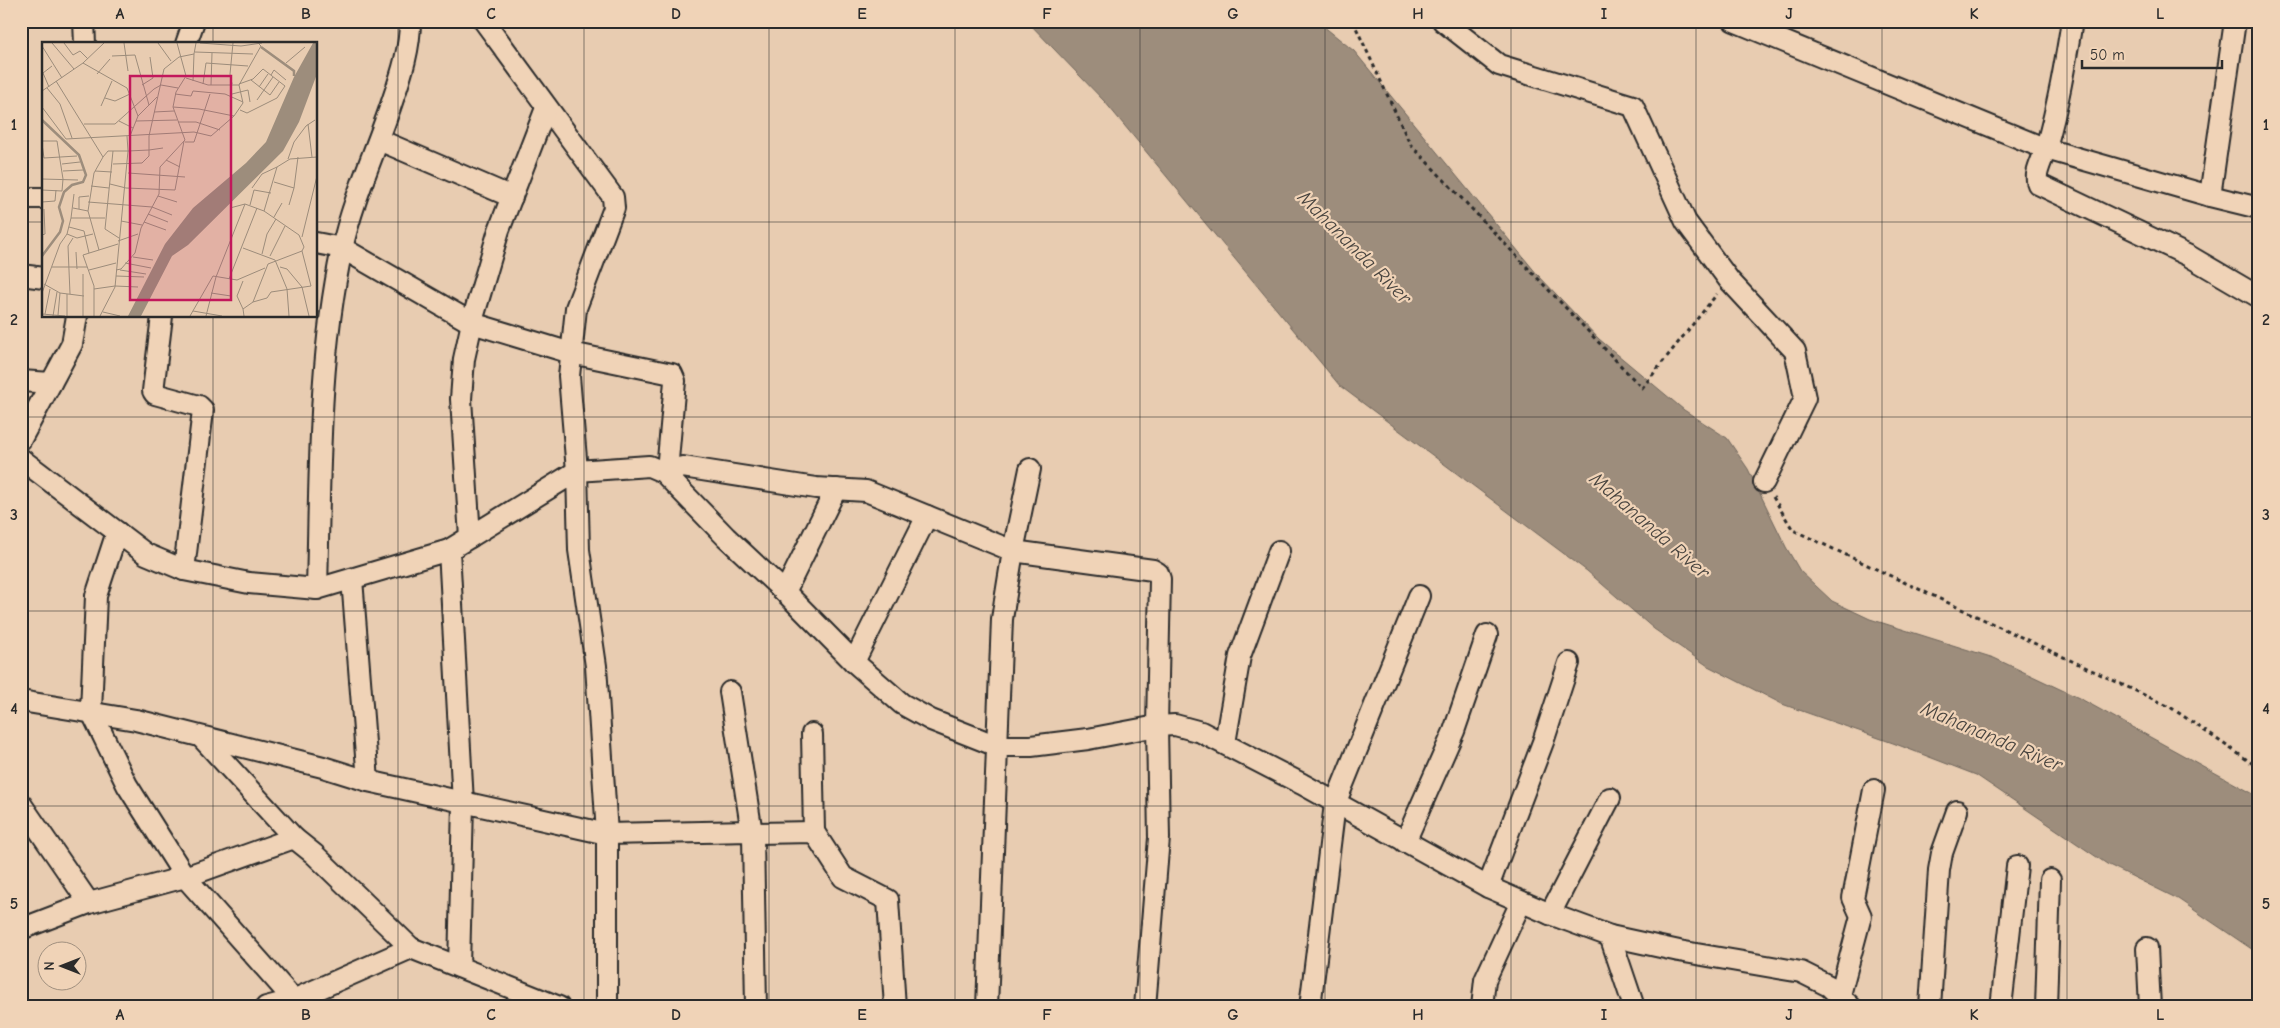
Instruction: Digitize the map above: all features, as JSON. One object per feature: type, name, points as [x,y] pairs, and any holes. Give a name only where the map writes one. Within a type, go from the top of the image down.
[{"type":"street","points":[[84,21],[85,42]]},
{"type":"street","points":[[187,42],[194,21]]},
{"type":"street","points":[[317,588],[322,420],[330,318],[342,248],[356,200],[380,140],[405,64],[410,21]]},
{"type":"street","points":[[484,21],[613,198],[614,208],[576,308],[568,376],[577,471],[579,550],[596,666],[607,834],[607,1007]]},
{"type":"street","points":[[1443,21],[1499,65],[1633,106],[1686,222],[1729,280],[1794,351],[1805,398],[1764,482]]},
{"type":"street","points":[[1734,21],[2046,149],[2210,196],[2259,208]]},
{"type":"street","points":[[2072,21],[2062,82],[2046,149],[2036,178],[2038,184],[2189,256],[2259,297]]},
{"type":"street","points":[[2210,196],[2235,21]]},
{"type":"street","points":[[470,537],[461,399],[464,358],[485,274],[546,108]]},
{"type":"street","points":[[380,140],[512,197]]},
{"type":"street","points":[[21,198],[42,198]]},
{"type":"street","points":[[318,243],[342,248],[472,323],[571,354],[674,376],[676,381],[665,472]]},
{"type":"street","points":[[21,276],[42,278]]},
{"type":"street","points":[[21,439],[72,344],[77,318]]},
{"type":"street","points":[[162,318],[153,392],[199,406],[204,410],[184,570]]},
{"type":"street","points":[[21,381],[51,383]]},
{"type":"street","points":[[21,459],[146,554],[184,570],[248,583],[317,588],[449,550],[577,471],[649,466],[665,472],[726,537],[785,592],[854,662],[902,704],[931,720],[997,746],[1032,746],[1079,740],[1157,726],[1175,725],[1201,732],[1225,743],[1488,887],[1521,902],[1610,936],[1679,951],[1801,972],[1829,986],[1845,1001]]},
{"type":"street","points":[[665,472],[683,466],[836,489],[866,491],[1013,551],[1153,570],[1158,573],[1160,579],[1157,726],[1159,838],[1146,1007]]},
{"type":"street","points":[[986,1007],[1002,619],[1013,551],[1030,469]]},
{"type":"street","points":[[785,592],[836,489]]},
{"type":"street","points":[[854,662],[927,516]]},
{"type":"street","points":[[117,532],[96,596],[91,711],[127,785],[185,877],[297,1004]]},
{"type":"street","points":[[449,550],[463,803],[459,967]]},
{"type":"street","points":[[1225,743],[1240,656],[1279,551]]},
{"type":"street","points":[[352,578],[368,781]]},
{"type":"street","points":[[1310,1007],[1335,804],[1419,596]]},
{"type":"street","points":[[1405,842],[1454,731],[1487,635]]},
{"type":"street","points":[[1488,887],[1543,742],[1569,663]]},
{"type":"street","points":[[730,692],[752,832],[756,1007]]},
{"type":"street","points":[[21,701],[91,711],[136,720],[323,767],[368,781],[607,834],[747,831],[814,832]]},
{"type":"street","points":[[812,734],[814,832],[843,877],[888,900],[895,1007]]},
{"type":"street","points":[[202,738],[294,838],[314,854],[410,948],[459,967],[524,1000],[559,1007]]},
{"type":"street","points":[[1845,1001],[1861,916],[1853,898],[1874,790]]},
{"type":"street","points":[[1550,914],[1610,798]]},
{"type":"street","points":[[21,804],[89,904]]},
{"type":"street","points":[[1930,1007],[1939,870],[1942,854],[1957,811]]},
{"type":"street","points":[[21,929],[89,904],[185,877],[294,838]]},
{"type":"street","points":[[2000,1007],[2017,866]]},
{"type":"street","points":[[2046,1007],[2050,880]]},
{"type":"street","points":[[1482,1007],[1485,980],[1521,902]]},
{"type":"street","points":[[1610,936],[1634,1007]]},
{"type":"street","points":[[266,1007],[297,1004],[410,948]]},
{"type":"street","points":[[2148,948],[2150,1007]]},
{"type":"path","points":[[1353,21],[1410,144],[1642,388],[1729,280]]},
{"type":"path","points":[[1764,482],[1793,530],[2170,707],[2259,768]]},
{"type":"water","name":"Mahananda River","points":[[1027,21],[1317,21],[1354,51],[1537,274],[1599,339],[1684,410],[1727,438],[1748,469],[1786,547],[1800,571],[1832,601],[1870,619],[1994,658],[2081,699],[2259,797],[2259,954],[2178,899],[2107,864],[1976,775],[1893,743],[1782,704],[1708,666],[1654,629],[1587,571],[1340,386],[1105,102]]}]
